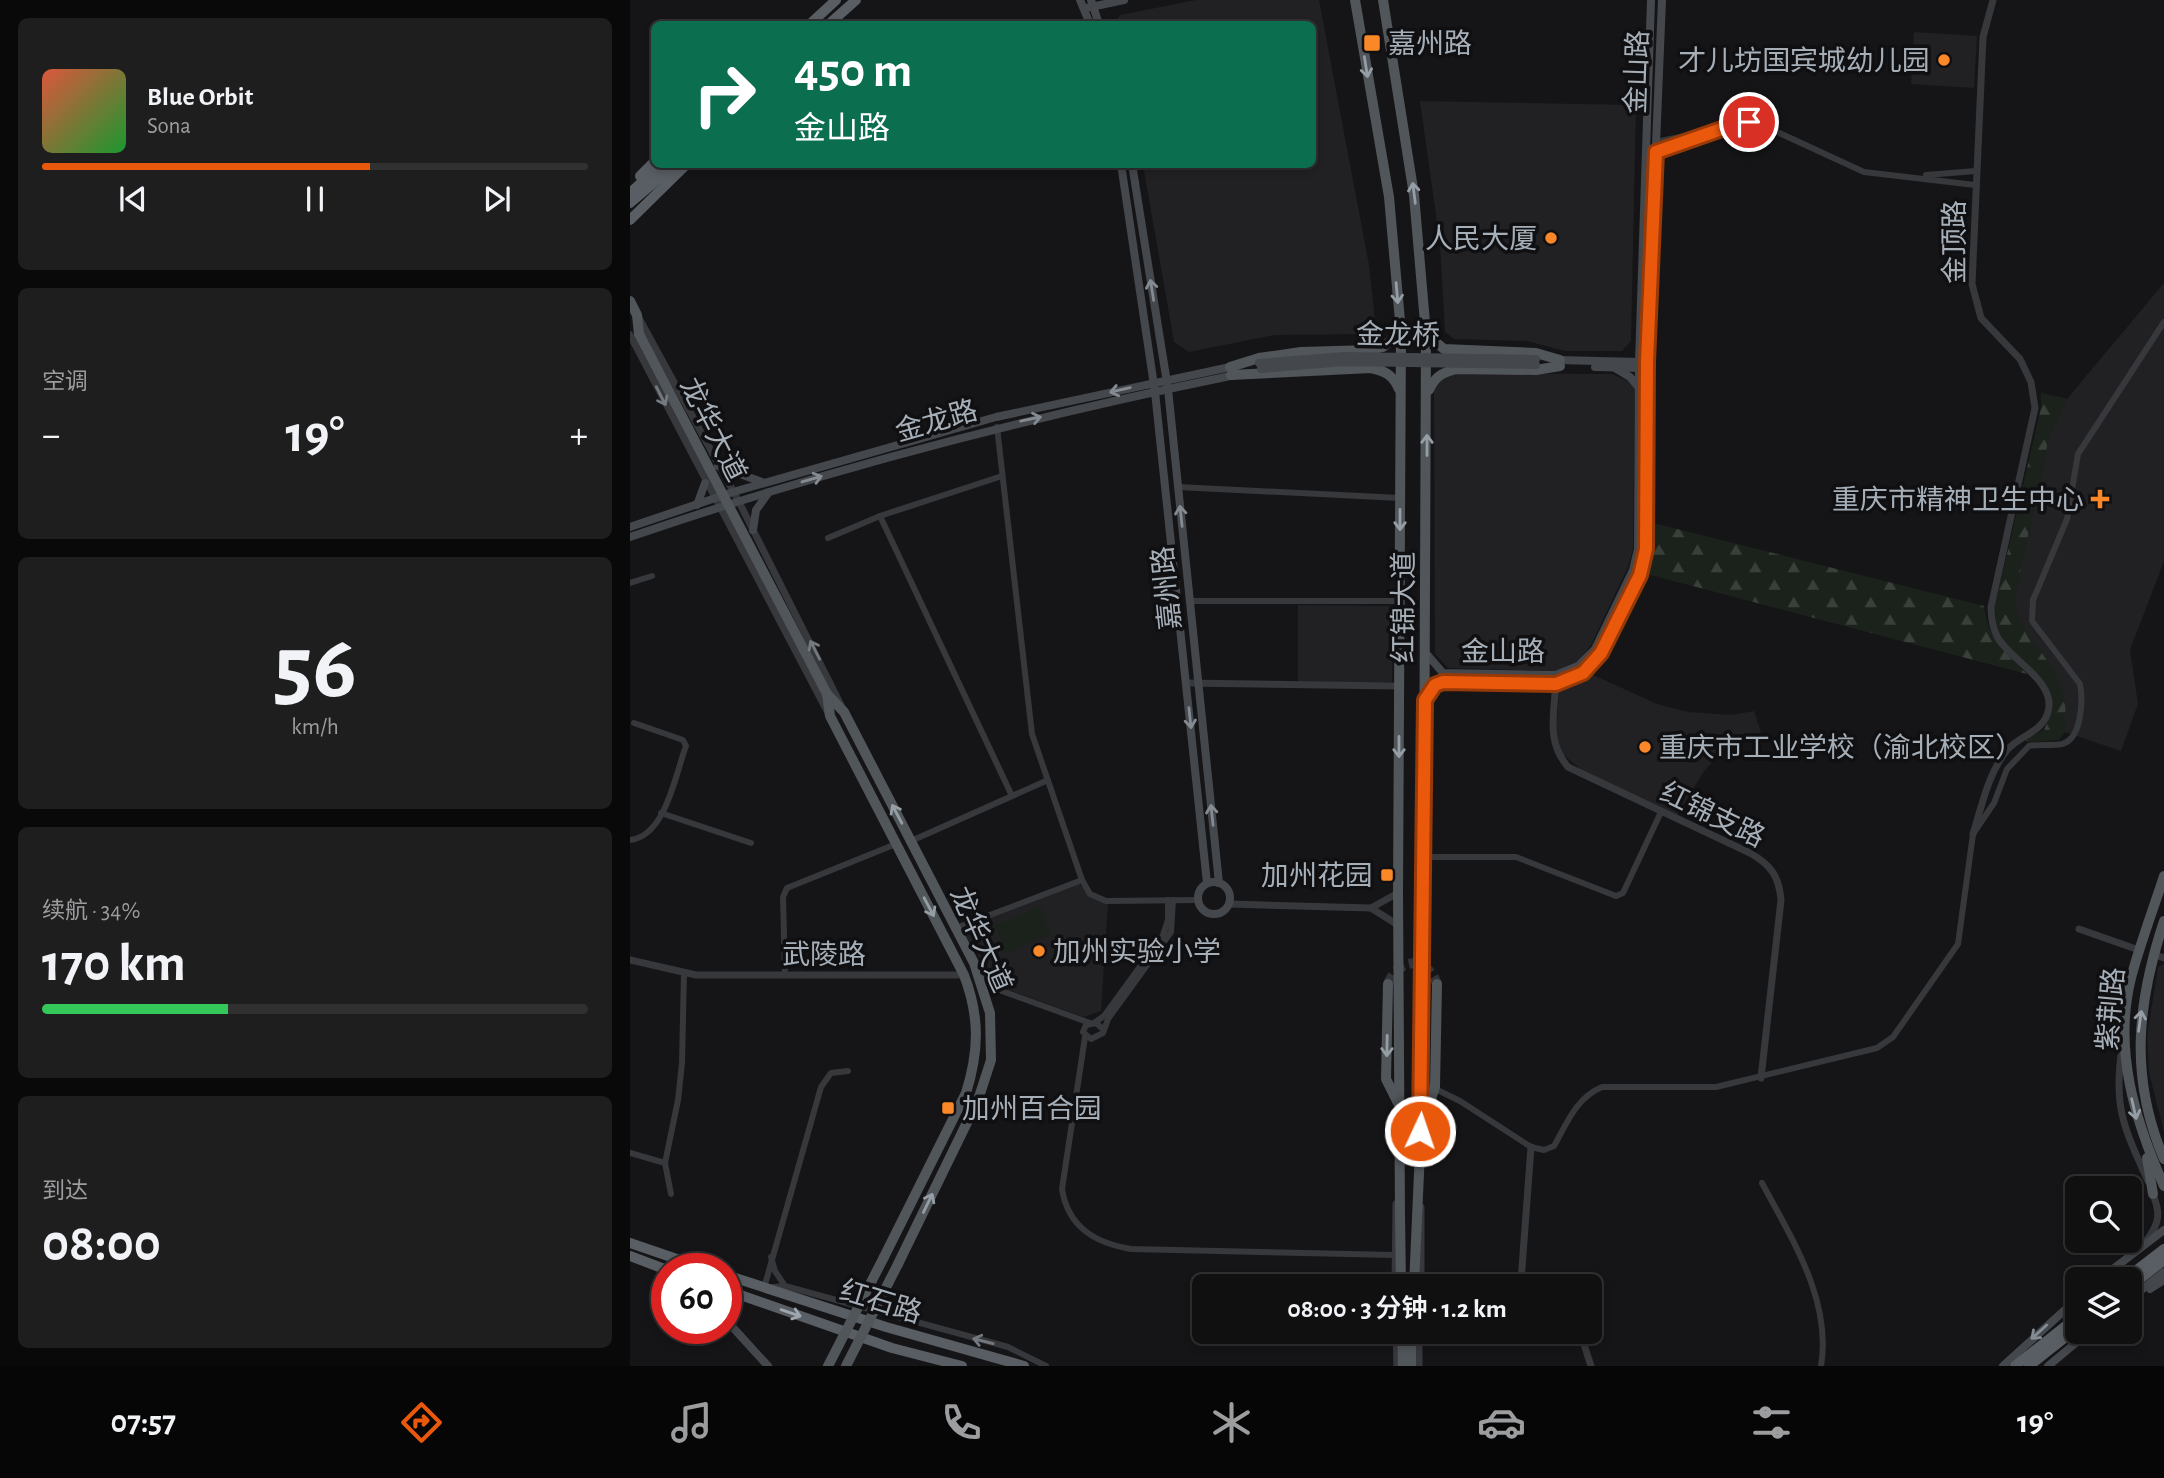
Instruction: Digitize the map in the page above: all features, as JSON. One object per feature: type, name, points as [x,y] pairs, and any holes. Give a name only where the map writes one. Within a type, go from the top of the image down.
[{"type":"highway","points":[[813,21],[836,0]]},
{"type":"highway","points":[[833,21],[856,0]]},
{"type":"highway","points":[[630,185],[651,165]]},
{"type":"highway","points":[[630,193],[658,168]]},
{"type":"highway","points":[[630,204],[671,168]]},
{"type":"highway","points":[[631,221],[683,168]]},
{"type":"highway","points":[[630,1244],[657,1253]]},
{"type":"highway","points":[[2141,1267],[2164,1249]]},
{"type":"highway","points":[[630,1256],[651,1264]]},
{"type":"highway","points":[[2142,1277],[2164,1260]]},
{"type":"highway","name":"红石路","points":[[742,1280],[1024,1366]]},
{"type":"highway","name":"红石路","points":[[742,1296],[892,1348],[962,1366]]},
{"type":"highway","points":[[2022,1364],[2065,1327]]},
{"type":"highway","points":[[2022,1364],[2065,1336]]},
{"type":"main road","points":[[1088,3],[1124,0]]},
{"type":"main road","name":"红锦大道","points":[[1355,0],[1389,197],[1401,332],[1398,893],[1401,1274]]},
{"type":"main road","name":"红锦大道","points":[[1382,0],[1414,195],[1426,334],[1423,1083],[1414,1274]]},
{"type":"main road","name":"金山路","points":[[1425,700],[1443,678],[1556,679],[1583,673],[1601,653],[1640,575],[1646,549],[1643,365],[1651,0]]},
{"type":"main road","name":"金山路","points":[[1556,679],[1578,666],[1595,649],[1633,570],[1638,549],[1639,388],[1643,365],[1656,152],[1662,0]]},
{"type":"main road","points":[[1088,3],[1090,21]]},
{"type":"main road","points":[[1088,3],[1098,21]]},
{"type":"main road","name":"嘉州路","points":[[1122,168],[1155,392],[1207,883]]},
{"type":"main road","name":"嘉州路","points":[[1133,168],[1167,380],[1219,883]]},
{"type":"main road","name":"龙华大道","points":[[630,301],[637,315],[633,332],[827,694],[844,712],[974,963],[990,1013],[991,1060],[978,1100],[846,1366]]},
{"type":"main road","points":[[1231,371],[1259,358],[1301,352],[1370,350],[1383,347],[1401,332]]},
{"type":"main road","points":[[1426,334],[1433,343],[1444,349],[1536,353],[1560,363],[1612,367],[1643,365]]},
{"type":"main road","name":"金龙桥","points":[[1260,366],[1344,356],[1560,363]]},
{"type":"main road","points":[[1427,394],[1434,380],[1443,372],[1456,369],[1536,370],[1560,363],[1643,365]]},
{"type":"main road","name":"金龙路","points":[[767,487],[996,417],[1153,382],[1260,366]]},
{"type":"main road","points":[[1612,367],[1630,377],[1639,388]]},
{"type":"main road","points":[[1231,371],[1371,368],[1384,371],[1395,379],[1401,394]]},
{"type":"main road","name":"金龙路","points":[[630,537],[715,503],[767,487],[997,427],[1168,389],[1231,371]]},
{"type":"main road","points":[[1130,398],[1149,403],[1157,418]]},
{"type":"main road","points":[[718,466],[767,487],[756,510],[753,530]]},
{"type":"main road","points":[[697,505],[705,483]]},
{"type":"main road","name":"金龙路","points":[[630,527],[697,505],[715,503]]},
{"type":"main road","name":"金山路","points":[[1425,652],[1443,678]]},
{"type":"main road","name":"龙华大道","points":[[827,694],[830,716],[964,975],[977,1020],[974,1067],[956,1115],[828,1366]]},
{"type":"main road","name":"紫荆路","points":[[2164,876],[2130,981],[2124,1037],[2134,1112],[2164,1186]]},
{"type":"main road","points":[[1207,883],[1219,883],[1229,893],[1229,904],[1222,912],[1212,914],[1202,909],[1198,900],[1200,890],[1207,883]]},
{"type":"main road","name":"紫荆路","points":[[2164,921],[2153,954],[2138,1037],[2142,1076],[2155,1137],[2164,1159]]},
{"type":"main road","points":[[1388,984],[1386,1079],[1399,1105]]},
{"type":"main road","points":[[1420,1131],[1435,1087],[1437,984]]},
{"type":"main road","points":[[2155,1137],[2164,1151]]},
{"type":"main road","points":[[2144,1141],[2154,1194]]},
{"type":"main road","points":[[2116,1267],[2164,1230]]},
{"type":"main road","points":[[2142,1291],[2164,1272]]},
{"type":"main road","points":[[2142,1294],[2164,1280]]},
{"type":"main road","points":[[2003,1366],[2065,1310]]},
{"type":"main road","points":[[742,1338],[768,1366]]},
{"type":"main road","points":[[1402,1344],[1403,1366]]},
{"type":"main road","points":[[1411,1344],[1411,1366]]},
{"type":"main road","points":[[2048,1366],[2075,1344]]},
{"type":"street","name":"金顶路","points":[[1973,834],[1995,769],[2008,749],[2022,736],[2037,729],[2048,715],[2048,700],[2042,685],[1998,640],[1991,623],[1991,607],[2035,408],[2031,382],[2020,359],[1981,318],[1972,284],[1983,37],[1993,0]]},
{"type":"street","points":[[1656,142],[1750,119],[1865,168],[1931,175],[1957,170],[1976,171]]},
{"type":"street","points":[[1656,152],[1749,122],[1762,125],[1864,172],[1975,185]]},
{"type":"street","points":[[637,315],[753,530],[844,712]]},
{"type":"street","points":[[1423,1083],[1435,1087],[1531,1147],[1544,1150],[1554,1146],[1579,1102],[1589,1092],[1602,1087],[1716,1087],[1877,1048],[1894,1037],[1958,944],[1973,834],[1994,803],[2007,769],[2017,755],[2029,746],[2064,744],[2074,735],[2083,697],[2080,684],[2032,621],[2033,600],[2067,519],[2078,454],[2164,321]]},
{"type":"street","points":[[633,332],[715,503],[830,716]]},
{"type":"street","points":[[997,427],[1032,734],[1082,880],[1090,894],[1106,901],[1198,900]]},
{"type":"street","points":[[828,538],[880,516],[1002,476]]},
{"type":"street","points":[[1178,487],[1400,498]]},
{"type":"street","points":[[880,516],[1012,796]]},
{"type":"street","points":[[630,583],[652,576]]},
{"type":"street","points":[[1190,601],[1400,601]]},
{"type":"street","name":"红锦支路","points":[[1556,679],[1552,741],[1557,754],[1581,775],[1767,863],[1779,881],[1782,900],[1760,1078]]},
{"type":"street","points":[[1186,683],[1399,686]]},
{"type":"street","points":[[630,840],[647,835],[661,813],[686,746],[684,740],[675,735],[634,723]]},
{"type":"street","points":[[911,841],[1048,780]]},
{"type":"street","points":[[1424,857],[1516,857],[1611,895],[1620,895],[1661,812]]},
{"type":"street","points":[[661,813],[751,843]]},
{"type":"street","points":[[785,975],[783,897],[787,888],[896,844]]},
{"type":"street","points":[[956,928],[1082,880]]},
{"type":"street","points":[[1371,908],[1398,893]]},
{"type":"street","points":[[1170,900],[1163,935],[1104,1016],[1083,1028],[1085,1037],[1062,1189],[1068,1213],[1087,1234],[1108,1244],[1131,1249],[1394,1255]]},
{"type":"street","points":[[1085,1037],[1099,1037],[1171,932],[1170,900]]},
{"type":"street","points":[[1229,904],[1371,908],[1398,925]]},
{"type":"street","points":[[2079,929],[2139,950]]},
{"type":"street","points":[[2153,954],[2164,958]]},
{"type":"street","name":"武陵路","points":[[630,960],[684,972],[964,975]]},
{"type":"street","points":[[974,963],[1002,991],[1100,1024],[1104,1030]]},
{"type":"street","points":[[671,1194],[665,1163],[680,1088],[684,972]]},
{"type":"street","points":[[2124,1037],[2118,1078],[2120,1112],[2160,1214],[2158,1223],[2143,1246]]},
{"type":"street","points":[[848,1071],[831,1073],[821,1087],[764,1288],[785,1286],[1008,1347],[1046,1366]]},
{"type":"street","points":[[1522,1274],[1531,1147]]},
{"type":"street","points":[[630,1153],[665,1163]]},
{"type":"street","points":[[1395,1274],[1399,1161]]},
{"type":"street","points":[[1418,1174],[1423,1222],[1421,1274]]},
{"type":"street","points":[[1762,1183],[1802,1258],[1825,1338],[1821,1366]]},
{"type":"street","points":[[771,1257],[775,1271],[785,1286]]},
{"type":"street","points":[[1396,1344],[1397,1366]]},
{"type":"street","points":[[1419,1344],[1419,1366]]},
{"type":"street","points":[[1584,1344],[1591,1366]]},
{"type":"shaded area","points":[[1196,0],[1319,0],[1369,265],[1375,320],[1365,334],[1275,335],[1189,352],[1174,342],[1144,168],[1316,168],[1316,21],[1116,21],[1120,15]]},
{"type":"shaded area","name":"才儿坊国宾城幼儿园","points":[[1914,32],[1977,36],[1974,88],[1911,84]]},
{"type":"shaded area","points":[[1420,101],[1636,105],[1631,341],[1622,351],[1565,351],[1527,341],[1454,339],[1445,332],[1440,244]]},
{"type":"shaded area","name":"重庆市精神卫生中心","points":[[2164,283],[2164,561],[2130,650],[2138,704],[2121,751],[2065,732],[2064,698],[2020,624],[2015,609],[2015,596],[2049,437],[2067,399]]},
{"type":"shaded area","points":[[1455,373],[1612,374],[1628,381],[1635,389],[1633,549],[1628,567],[1591,645],[1578,662],[1557,671],[1448,668],[1435,654],[1434,389],[1438,381]]},
{"type":"shaded area","points":[[1298,605],[1394,606],[1392,682],[1298,682]]},
{"type":"shaded area","name":"重庆市工业学校（渝北校区）","points":[[1589,673],[1657,704],[1688,712],[1732,715],[1754,711],[1761,732],[1722,752],[1704,771],[1677,815],[1583,771],[1560,752],[1556,739],[1559,689]]},
{"type":"shaded area","name":"加州实验小学","points":[[1078,883],[1108,903],[1101,1011],[1084,1017],[1009,990],[995,981],[964,934],[966,927]]},
{"type":"shaded area","points":[[2164,964],[2164,1132],[2149,1073],[2147,1036],[2158,967]]},
{"type":"green space","points":[[2041,393],[2067,399],[2049,437],[2015,596],[2021,622],[2062,688],[2065,732],[2059,740],[2027,742],[2026,738],[2044,730],[2050,700],[2039,679],[2002,638],[1996,622],[1995,606],[2041,408]]},
{"type":"green space","points":[[1653,523],[1984,606],[1994,636],[2027,674],[1647,574]]},
{"type":"green space","points":[[1040,907],[1051,935],[1006,953],[995,925]]},
{"type":"tunnel","points":[[1388,984],[1399,969],[1413,963],[1427,968],[1437,984]]},
{"type":"place","name":"嘉州路","points":[[1372,43]]},
{"type":"place","name":"才儿坊国宾城幼儿园","points":[[1944,60]]},
{"type":"place","name":"人民大厦","points":[[1551,238]]},
{"type":"place","name":"重庆市精神卫生中心","points":[[2100,499]]},
{"type":"place","name":"重庆市工业学校（渝北校区）","points":[[1645,747]]},
{"type":"place","name":"加州花园","points":[[1387,875]]},
{"type":"place","name":"加州实验小学","points":[[1039,951]]},
{"type":"place","name":"加州百合园","points":[[948,1108]]},
{"type":"route","points":[[1420,1131],[1423,1083],[1425,700],[1429,691],[1443,682],[1556,684],[1583,673],[1601,653],[1640,575],[1646,549],[1647,362],[1656,152],[1749,122]]}]
